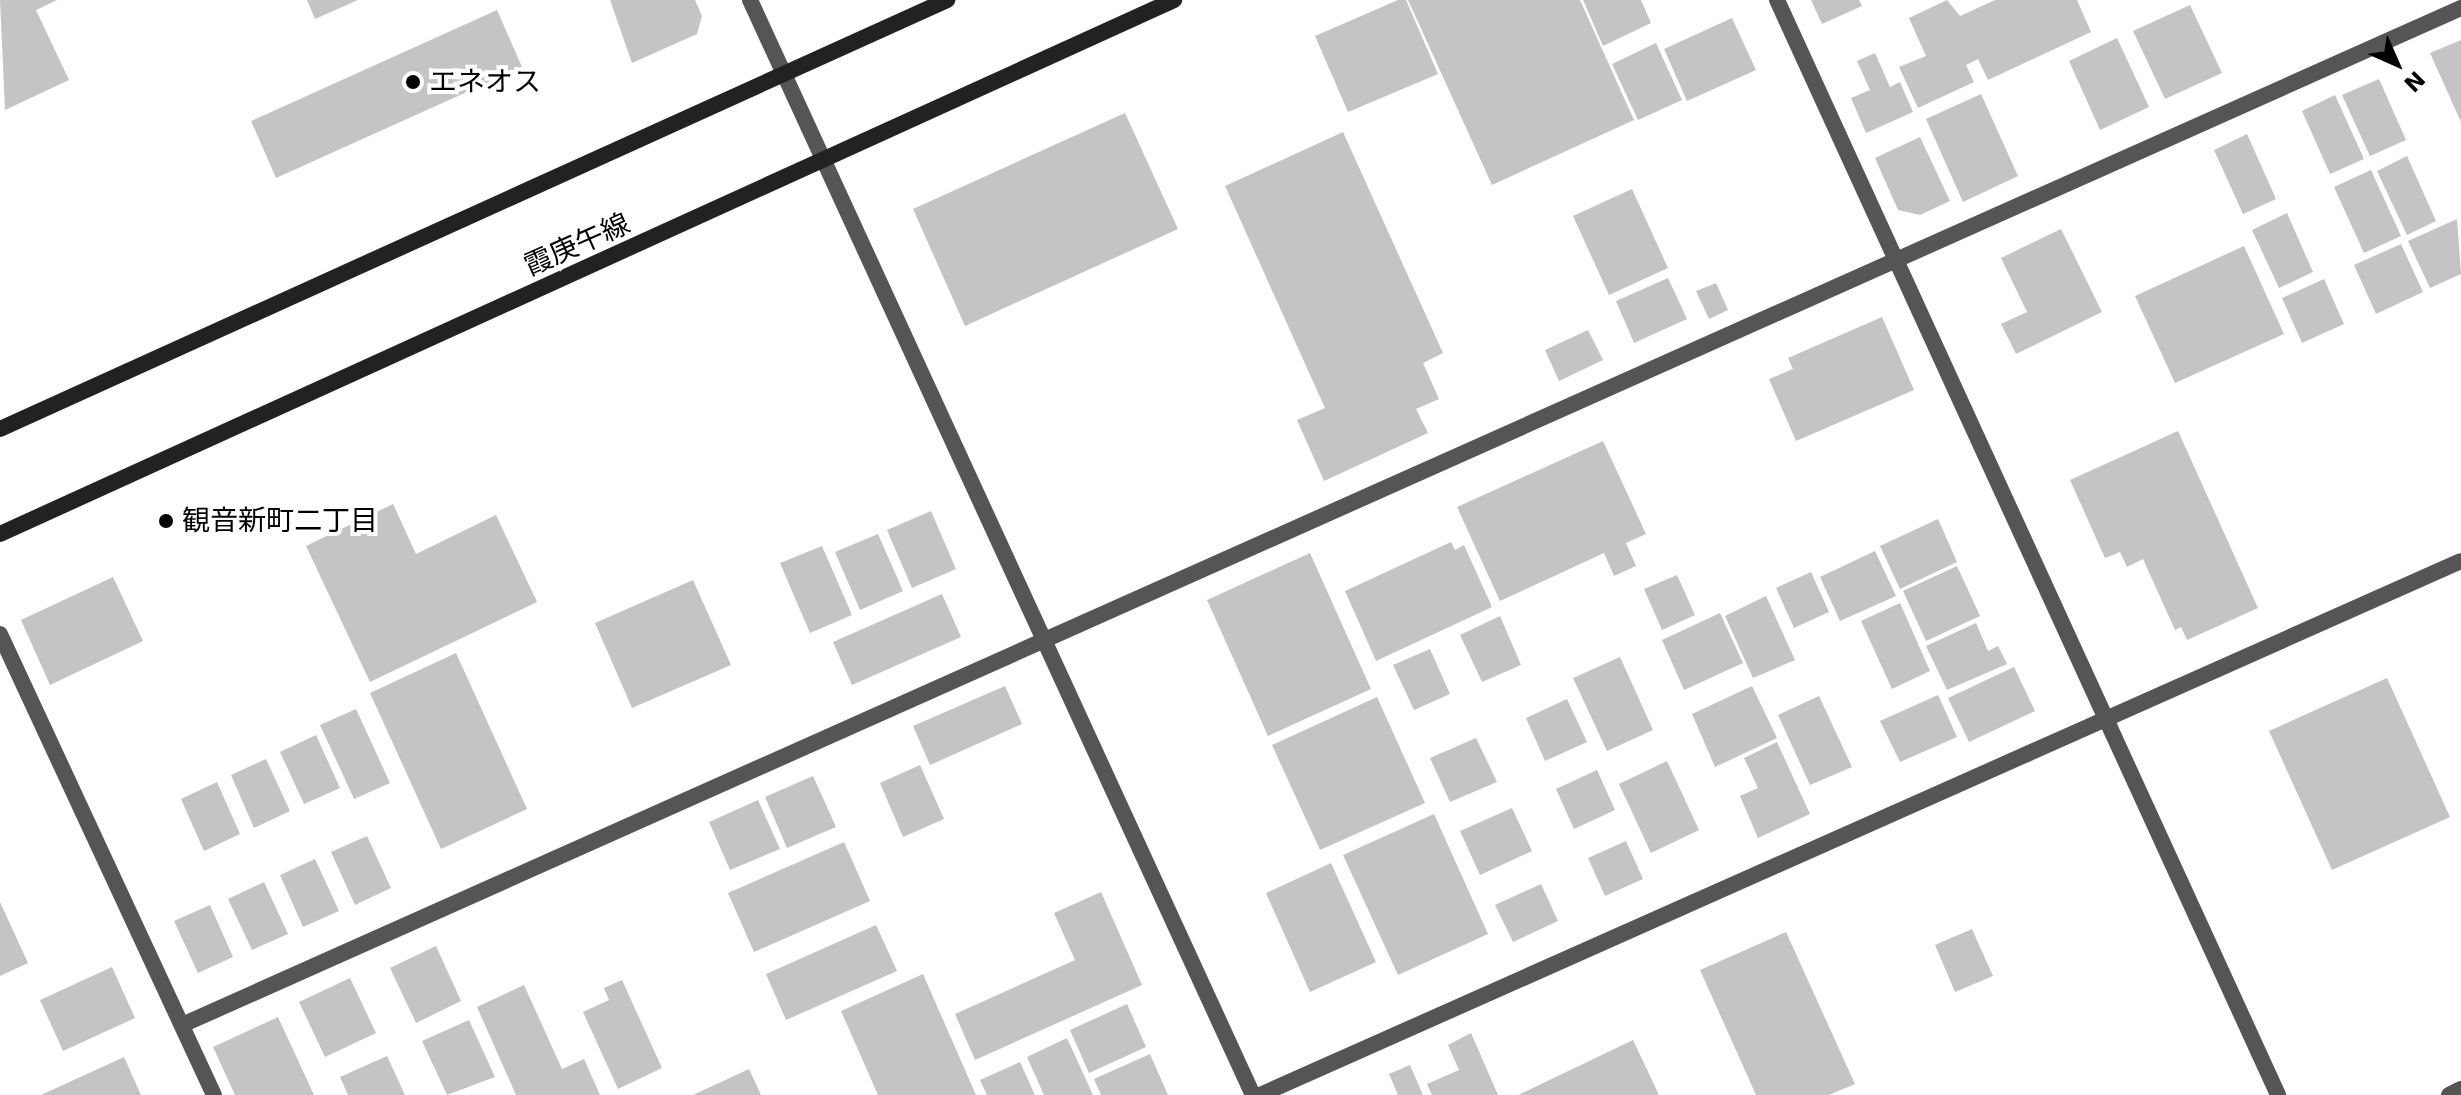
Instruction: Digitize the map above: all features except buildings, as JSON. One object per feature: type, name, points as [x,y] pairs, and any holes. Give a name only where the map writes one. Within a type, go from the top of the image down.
[{"type":"street","points":[[750,0],[1253,1095]]},
{"type":"street","points":[[0,429],[947,0]]},
{"type":"street","name":"霞庚午線","points":[[0,534],[1174,0]]},
{"type":"street","points":[[1777,0],[2103,719],[2278,1095]]},
{"type":"street","points":[[182,1025],[1042,640],[1895,264],[2461,8]]},
{"type":"street","points":[[1260,1095],[2461,561]]},
{"type":"street","points":[[0,634],[214,1095]]},
{"type":"street","points":[[2449,1095],[2461,1089]]},
{"type":"place","name":"エネオス","points":[[413,82]]},
{"type":"place","name":"観音新町二丁目","points":[[166,521]]}]
